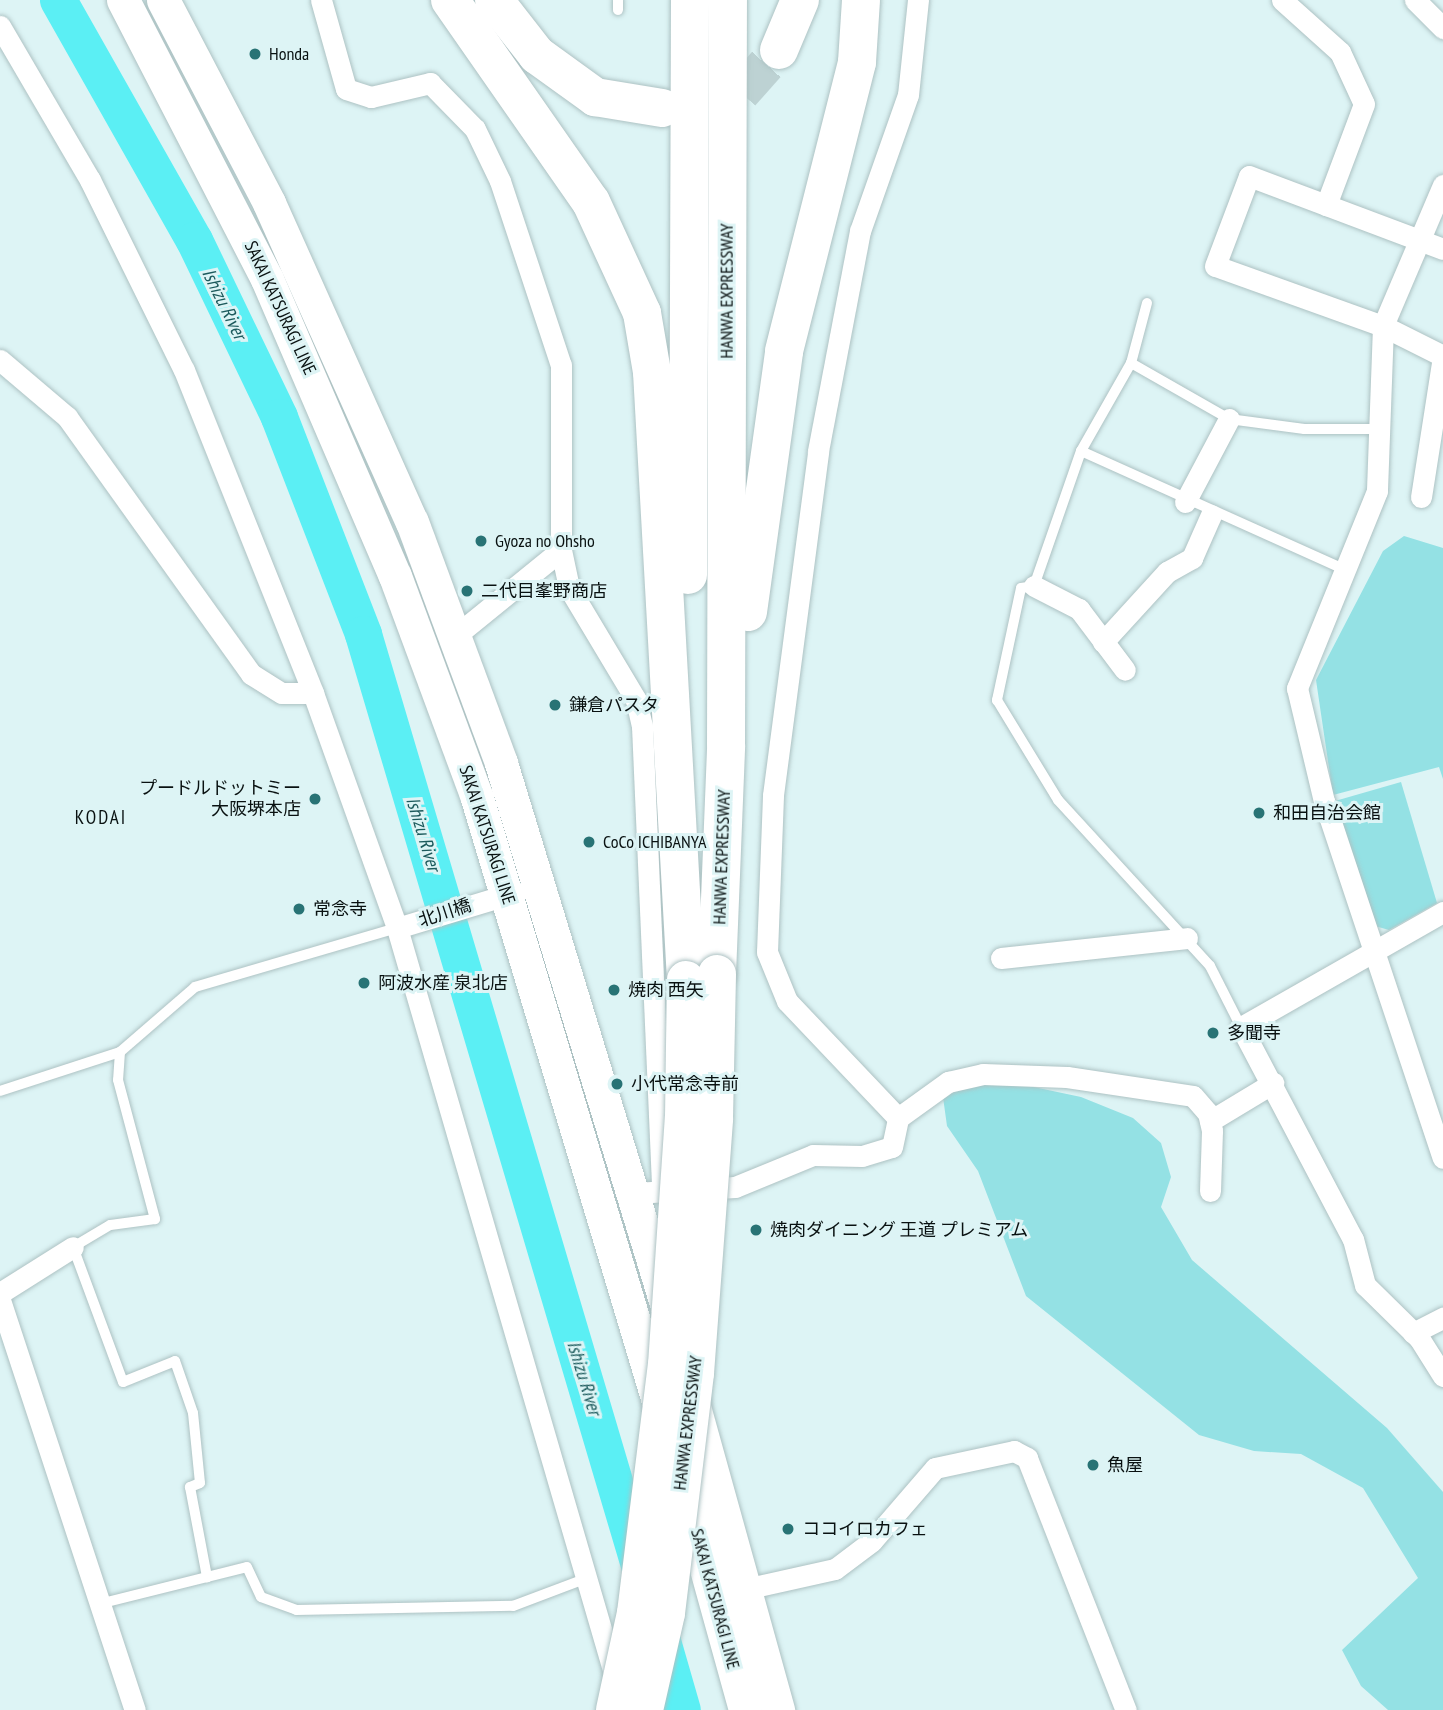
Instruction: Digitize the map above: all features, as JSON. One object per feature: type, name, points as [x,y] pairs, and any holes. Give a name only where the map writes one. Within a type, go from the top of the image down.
[{"type":"highway","points":[[450,0],[591,202],[642,313],[652,372],[702,977]]},
{"type":"highway","points":[[494,0],[537,55],[595,97],[662,108]]},
{"type":"highway","name":"HANWA EXPRESSWAY","points":[[644,1710],[666,1613],[695,1373],[702,977],[690,0]]},
{"type":"highway","name":"HANWA EXPRESSWAY","points":[[615,1710],[636,1613],[667,1365],[684,1118],[702,977],[726,745],[728,0]]},
{"type":"highway","points":[[779,50],[800,0]]},
{"type":"highway","points":[[726,745],[743,677],[755,538],[784,351],[857,62],[861,0]]},
{"type":"main road","name":"SAKAI KATSURAGI LINE","points":[[123,0],[209,160],[329,414],[439,694],[495,898],[745,1710]]},
{"type":"main road","name":"SAKAI KATSURAGI LINE","points":[[163,0],[362,401],[455,636],[648,1192],[745,1589],[778,1710]]},
{"type":"street","points":[[321,0],[346,89],[371,97],[430,83],[475,129],[490,154],[561,365],[561,550],[569,588],[636,701],[642,726],[648,1192],[735,1187],[813,1155],[862,1156],[892,1147],[898,1118],[948,1082],[983,1074],[1067,1077],[1194,1096],[1210,1121],[1210,1191]]},
{"type":"street","points":[[898,1118],[787,1000],[767,952],[773,796],[818,452],[860,231],[908,95],[918,0]]},
{"type":"street","points":[[1282,0],[1340,52],[1364,104],[1326,205]]},
{"type":"street","points":[[1415,0],[1443,28]]},
{"type":"street","points":[[0,26],[90,180],[184,370],[402,927],[589,1578],[623,1710]]},
{"type":"street","points":[[1421,497],[1443,356],[1383,326],[1215,265],[1249,176],[1443,248]]},
{"type":"street","points":[[1443,185],[1383,326],[1377,491],[1341,568],[1297,688],[1324,801],[1443,1158]]},
{"type":"street","points":[[0,360],[67,417],[251,674],[282,693],[313,694]]},
{"type":"street","points":[[1185,502],[1229,419]]},
{"type":"street","points":[[1104,642],[1167,572],[1192,558],[1211,514]]},
{"type":"street","points":[[455,636],[561,550]]},
{"type":"street","points":[[1034,586],[1079,609],[1125,670]]},
{"type":"street","name":"北川橋","points":[[402,927],[541,886]]},
{"type":"street","points":[[1443,912],[1374,948],[1241,1027],[1273,1083],[1353,1239],[1366,1285],[1413,1333],[1443,1377]]},
{"type":"street","points":[[1001,958],[1187,938]]},
{"type":"street","points":[[1210,1121],[1273,1083]]},
{"type":"street","points":[[0,1293],[73,1247]]},
{"type":"street","points":[[0,1300],[103,1603],[135,1710]]},
{"type":"street","points":[[1413,1333],[1443,1318]]},
{"type":"street","points":[[745,1589],[835,1569],[872,1541],[934,1468],[1014,1451],[1027,1458],[1126,1710]]},
{"type":"lane","points":[[1147,303],[1131,362],[1081,452],[1034,586],[1021,588],[997,700],[1058,800],[1187,938],[1241,1027]]},
{"type":"lane","points":[[1131,362],[1229,419],[1304,429],[1379,429]]},
{"type":"lane","points":[[1081,452],[1211,514],[1341,568]]},
{"type":"lane","points":[[0,1091],[120,1052],[195,987],[402,927]]},
{"type":"lane","points":[[120,1052],[118,1080],[155,1219],[110,1225],[73,1247],[123,1382],[175,1361],[193,1413],[200,1483],[190,1487],[207,1577]]},
{"type":"lane","points":[[103,1603],[247,1567],[261,1597],[296,1610],[513,1606],[589,1578]]},
{"type":"shaded area","points":[[1404,536],[1443,548],[1443,779],[1439,767],[1333,795],[1316,680],[1383,551]]},
{"type":"shaded area","points":[[1401,782],[1437,903],[1389,930],[1375,926],[1335,801]]},
{"type":"shaded area","points":[[1005,1081],[1081,1097],[1133,1118],[1161,1143],[1171,1177],[1161,1207],[1192,1260],[1387,1428],[1443,1492],[1443,1710],[1388,1710],[1361,1686],[1342,1650],[1418,1578],[1363,1488],[1301,1454],[1254,1451],[1199,1435],[1026,1296],[978,1171],[947,1126],[942,1090]]},
{"type":"waterway","name":"Ishizu River","points":[[58,0],[194,240],[279,417],[363,634],[642,1575]]},
{"type":"waterway","name":"Ishizu River","points":[[658,1627],[682,1710]]},
{"type":"tunnel","points":[[699,107],[741,93],[779,50]]},
{"type":"place","name":"Honda","points":[[255,54]]},
{"type":"place","name":"Gyoza no Ohsho","points":[[481,541]]},
{"type":"place","name":"二代目峯野商店","points":[[467,591]]},
{"type":"place","name":"鎌倉パスタ","points":[[555,705]]},
{"type":"place","name":"プードルドットミー 大阪堺本店","points":[[315,799]]},
{"type":"place","name":"和田自治会館","points":[[1259,813]]},
{"type":"place","name":"CoCo ICHIBANYA","points":[[589,842]]},
{"type":"place","name":"常念寺","points":[[299,909]]},
{"type":"place","name":"阿波水産 泉北店","points":[[364,983]]},
{"type":"place","name":"焼肉 西矢","points":[[614,990]]},
{"type":"place","name":"多聞寺","points":[[1213,1033]]},
{"type":"place","name":"小代常念寺前","points":[[617,1084]]},
{"type":"place","name":"焼肉ダイニング 王道 プレミアム","points":[[756,1230]]},
{"type":"place","name":"魚屋","points":[[1093,1465]]},
{"type":"place","name":"ココイロカフェ","points":[[788,1529]]},
{"type":"district","name":"KODAI","points":[[101,818]]}]
